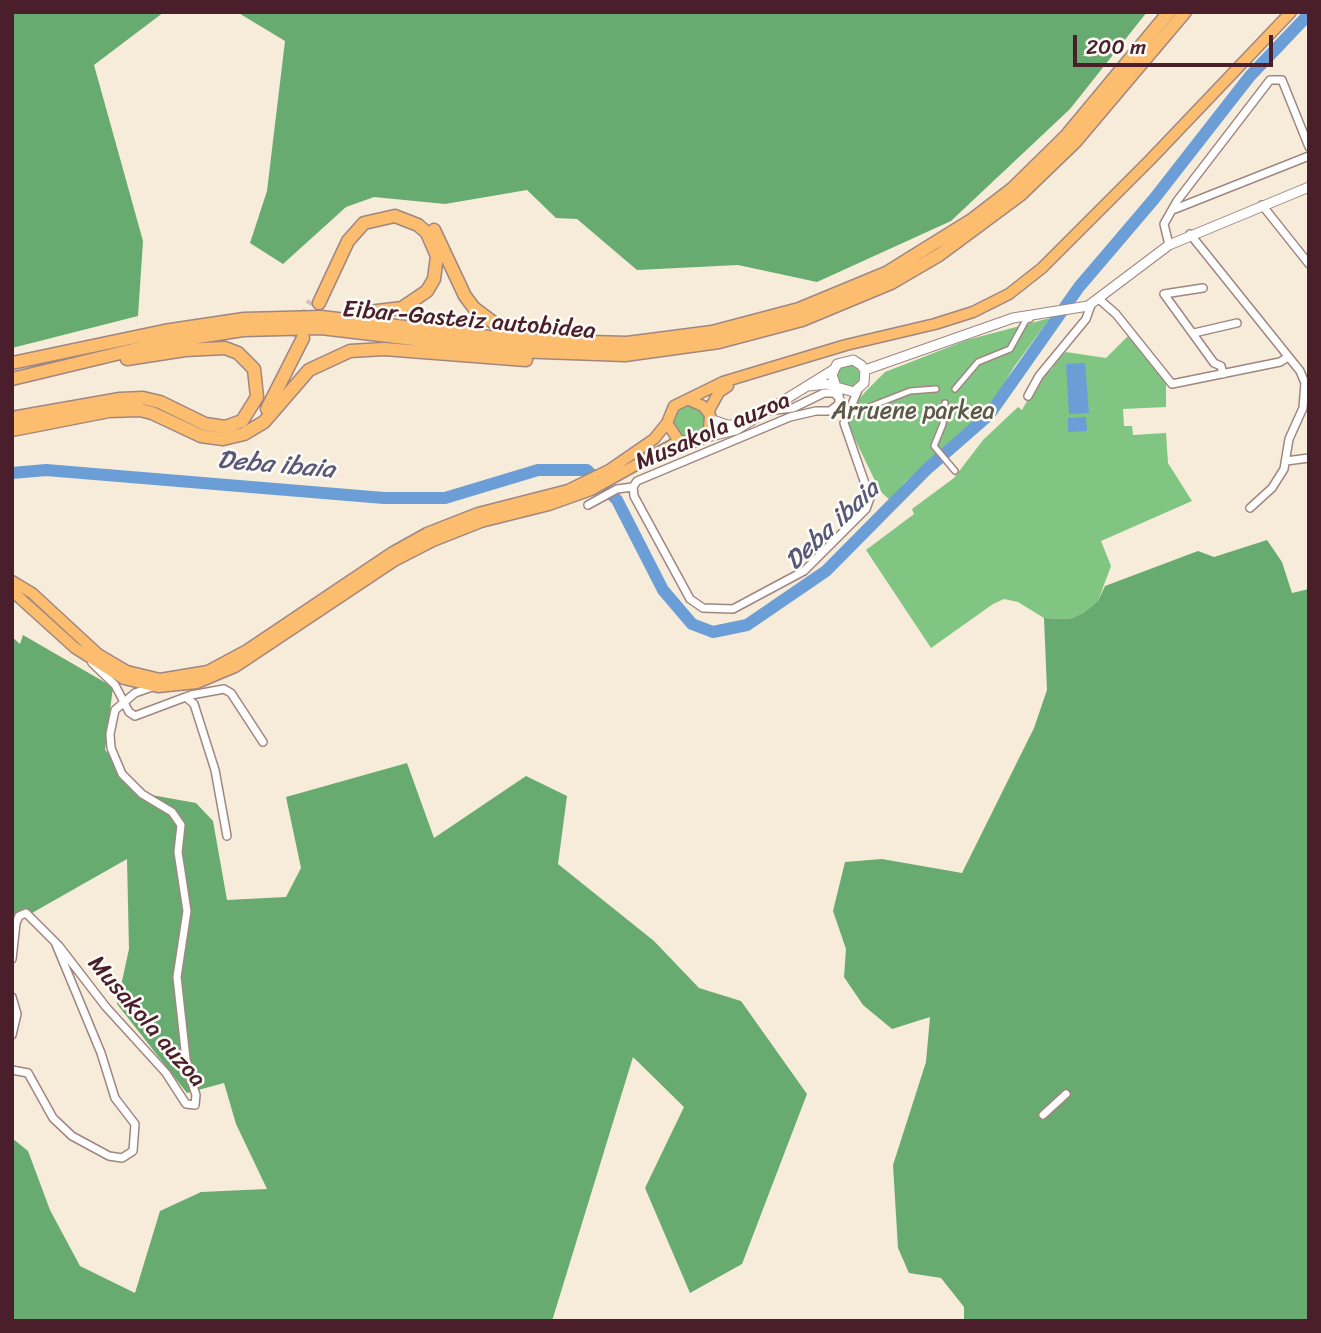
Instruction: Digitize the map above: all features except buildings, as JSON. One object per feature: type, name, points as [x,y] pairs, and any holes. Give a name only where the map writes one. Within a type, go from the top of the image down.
[{"type":"highway","name":"Eibar-Gasteiz autobidea","points":[[12,363],[174,329],[244,319],[284,317],[371,321],[538,340],[627,342],[712,332],[799,309],[886,273],[973,219],[1035,167],[1093,106],[1169,12]]},
{"type":"highway","name":"Eibar-Gasteiz autobidea","points":[[12,379],[208,334],[283,328],[370,332],[515,351],[578,355],[669,351],[753,334],[802,320],[870,292],[939,255],[981,227],[1051,167],[1185,12]]},
{"type":"highway","points":[[284,317],[325,312],[379,313],[417,301],[427,292],[436,267],[434,245],[427,233],[407,219],[385,215],[364,223],[348,240],[316,303],[339,243],[349,227],[366,214],[394,208],[417,215],[436,232],[465,296],[479,313],[498,327],[538,340]]},
{"type":"highway","points":[[12,430],[127,410],[152,413],[212,439],[236,437],[264,400],[299,338]]},
{"type":"highway","points":[[81,364],[185,350],[225,348],[248,360],[258,378],[257,397],[247,425]]},
{"type":"highway","points":[[12,418],[134,398],[160,402],[214,426],[247,425],[268,417],[309,370],[350,351],[384,349],[569,362],[641,358],[669,351]]},
{"type":"main road","points":[[611,474],[644,447],[667,423],[674,406],[723,382],[846,345],[973,312],[1009,294],[1042,268],[1121,190],[1291,12]]},
{"type":"main road","points":[[12,591],[86,656],[124,679],[153,687],[197,683],[235,667],[394,561],[433,541],[481,522],[577,491],[679,441],[691,443],[703,438],[709,429],[709,415],[719,391],[739,379]]},
{"type":"main road","points":[[689,400],[704,406],[709,415]]},
{"type":"main road","points":[[667,423],[679,441]]},
{"type":"main road","points":[[12,581],[32,593],[98,654],[127,671],[160,679],[192,676],[224,664],[393,552],[427,533],[478,513],[577,491]]},
{"type":"street","points":[[1169,244],[1164,224],[1175,209],[1177,201],[1270,80],[1282,80],[1309,147]]},
{"type":"street","points":[[1175,209],[1309,156]]},
{"type":"street","points":[[865,370],[1013,318],[1042,311],[1076,308],[1095,302],[1169,244],[1309,187]]},
{"type":"street","points":[[1262,205],[1309,264]]},
{"type":"street","points":[[1190,234],[1300,372],[1305,389],[1306,407],[1289,439],[1286,461],[1279,480],[1250,508]]},
{"type":"street","points":[[1300,253],[1309,248]]},
{"type":"street","points":[[1203,288],[1164,294],[1214,363],[1221,366],[1223,374]]},
{"type":"street","points":[[1095,302],[1116,313],[1172,383],[1280,362],[1288,357]]},
{"type":"street","points":[[1028,396],[1039,376],[1086,319],[1095,302]]},
{"type":"street","points":[[955,389],[978,362],[1010,349],[1026,320],[1038,318],[1042,311]]},
{"type":"street","points":[[1194,332],[1237,323]]},
{"type":"street","points":[[812,413],[831,411],[838,392],[832,378],[833,370],[846,359],[857,361],[865,370],[864,383],[846,412]]},
{"type":"street","name":"Musakola auzoa","points":[[703,438],[736,430],[833,370]]},
{"type":"street","points":[[807,386],[848,393],[858,390]]},
{"type":"street","points":[[846,412],[910,391],[936,389]]},
{"type":"street","points":[[763,412],[793,408],[824,393],[838,392]]},
{"type":"street","points":[[945,403],[943,424],[934,443],[953,468]]},
{"type":"street","name":"Musakola auzoa","points":[[846,412],[844,427],[870,498],[866,509],[804,571],[733,609],[703,608],[690,599],[634,496],[633,487],[637,481],[690,458],[790,417],[812,413],[827,416],[846,412]]},
{"type":"street","name":"Musakola auzoa","points":[[709,415],[727,425],[742,425]]},
{"type":"street","points":[[1286,461],[1309,458]]},
{"type":"street","name":"Musakola auzoa","points":[[590,504],[617,489],[633,487]]},
{"type":"street","points":[[86,656],[116,685],[129,712],[135,716],[187,698],[224,689],[231,692],[263,742]]},
{"type":"street","name":"Musakola auzoa","points":[[12,959],[16,923],[23,912],[32,916],[54,941],[111,1014],[166,1073],[186,1104],[194,1106],[196,1095],[187,1068],[177,976],[187,911],[178,853],[181,825],[172,811],[138,791],[117,765],[111,748],[111,723],[119,705],[126,704],[135,693],[153,687]]},
{"type":"street","points":[[187,698],[194,704],[215,770],[227,836]]},
{"type":"street","name":"Musakola auzoa","points":[[12,1070],[28,1073],[53,1118],[72,1136],[109,1156],[122,1158],[133,1151],[135,1124],[115,1098],[106,1066],[54,941]]},
{"type":"street","points":[[12,997],[17,1014],[12,1035]]},
{"type":"street","points":[[1043,1115],[1066,1094]]},
{"type":"green space","points":[[12,12],[164,12],[94,65],[143,241],[138,316],[12,348]]},
{"type":"green space","points":[[237,12],[1147,12],[1070,109],[951,221],[817,282],[738,265],[637,270],[577,219],[556,218],[527,190],[445,204],[374,197],[346,207],[283,264],[250,243],[267,191],[285,41]]},
{"type":"green space","name":"Arruene parkea","points":[[1050,318],[1014,367],[987,413],[905,482],[891,501],[880,491],[846,421],[853,405],[870,387],[885,372],[967,340]]},
{"type":"green space","points":[[1129,335],[1166,381],[1166,407],[1123,409],[1124,426],[1132,426],[1133,435],[1166,433],[1168,463],[1192,501],[1101,541],[1111,566],[1098,601],[1083,613],[1070,619],[1044,618],[1018,602],[1004,599],[931,648],[866,550],[914,514],[912,509],[954,478],[983,440],[1018,407],[1022,410],[1040,378],[1052,369],[1057,359],[1066,352],[1106,358]]},
{"type":"green space","points":[[845,365],[853,365],[860,372],[860,380],[853,387],[845,387],[838,380],[838,372]]},
{"type":"green space","points":[[687,403],[699,406],[708,421],[701,437],[683,439],[672,426],[676,409]]},
{"type":"green space","points":[[1267,540],[1282,562],[1292,593],[1309,589],[1309,1321],[964,1321],[964,1307],[941,1278],[909,1273],[898,1248],[893,1165],[926,1062],[930,1017],[892,1029],[863,1005],[844,977],[846,949],[833,911],[845,862],[882,859],[962,873],[1034,728],[1047,690],[1044,618],[1070,619],[1098,601],[1105,586],[1198,551],[1214,557]]},
{"type":"green space","points":[[23,635],[113,687],[105,750],[146,794],[196,803],[213,821],[227,900],[286,897],[301,868],[286,797],[407,763],[434,838],[526,776],[567,796],[558,864],[654,941],[699,988],[741,1001],[807,1094],[742,1264],[690,1293],[645,1188],[684,1107],[633,1057],[552,1321],[12,1321],[12,1138],[28,1151],[50,1210],[80,1266],[135,1293],[160,1211],[201,1192],[267,1189],[236,1124],[224,1083],[187,1093],[117,1004],[129,949],[127,859],[32,913],[14,914],[12,1040],[12,637],[20,644]]},
{"type":"water","points":[[1085,363],[1089,413],[1069,414],[1066,364]]},
{"type":"water","points":[[1086,417],[1087,431],[1068,432],[1068,418]]},
{"type":"waterway","name":"Deba ibaia","points":[[12,473],[46,470],[384,498],[445,498],[538,470],[587,470],[617,500],[663,590],[692,624],[713,632],[747,625],[826,571],[926,470],[989,415],[1079,287],[1154,199],[1250,76],[1309,14]]},
{"type":"tunnel","points":[[295,338],[313,302]]}]
